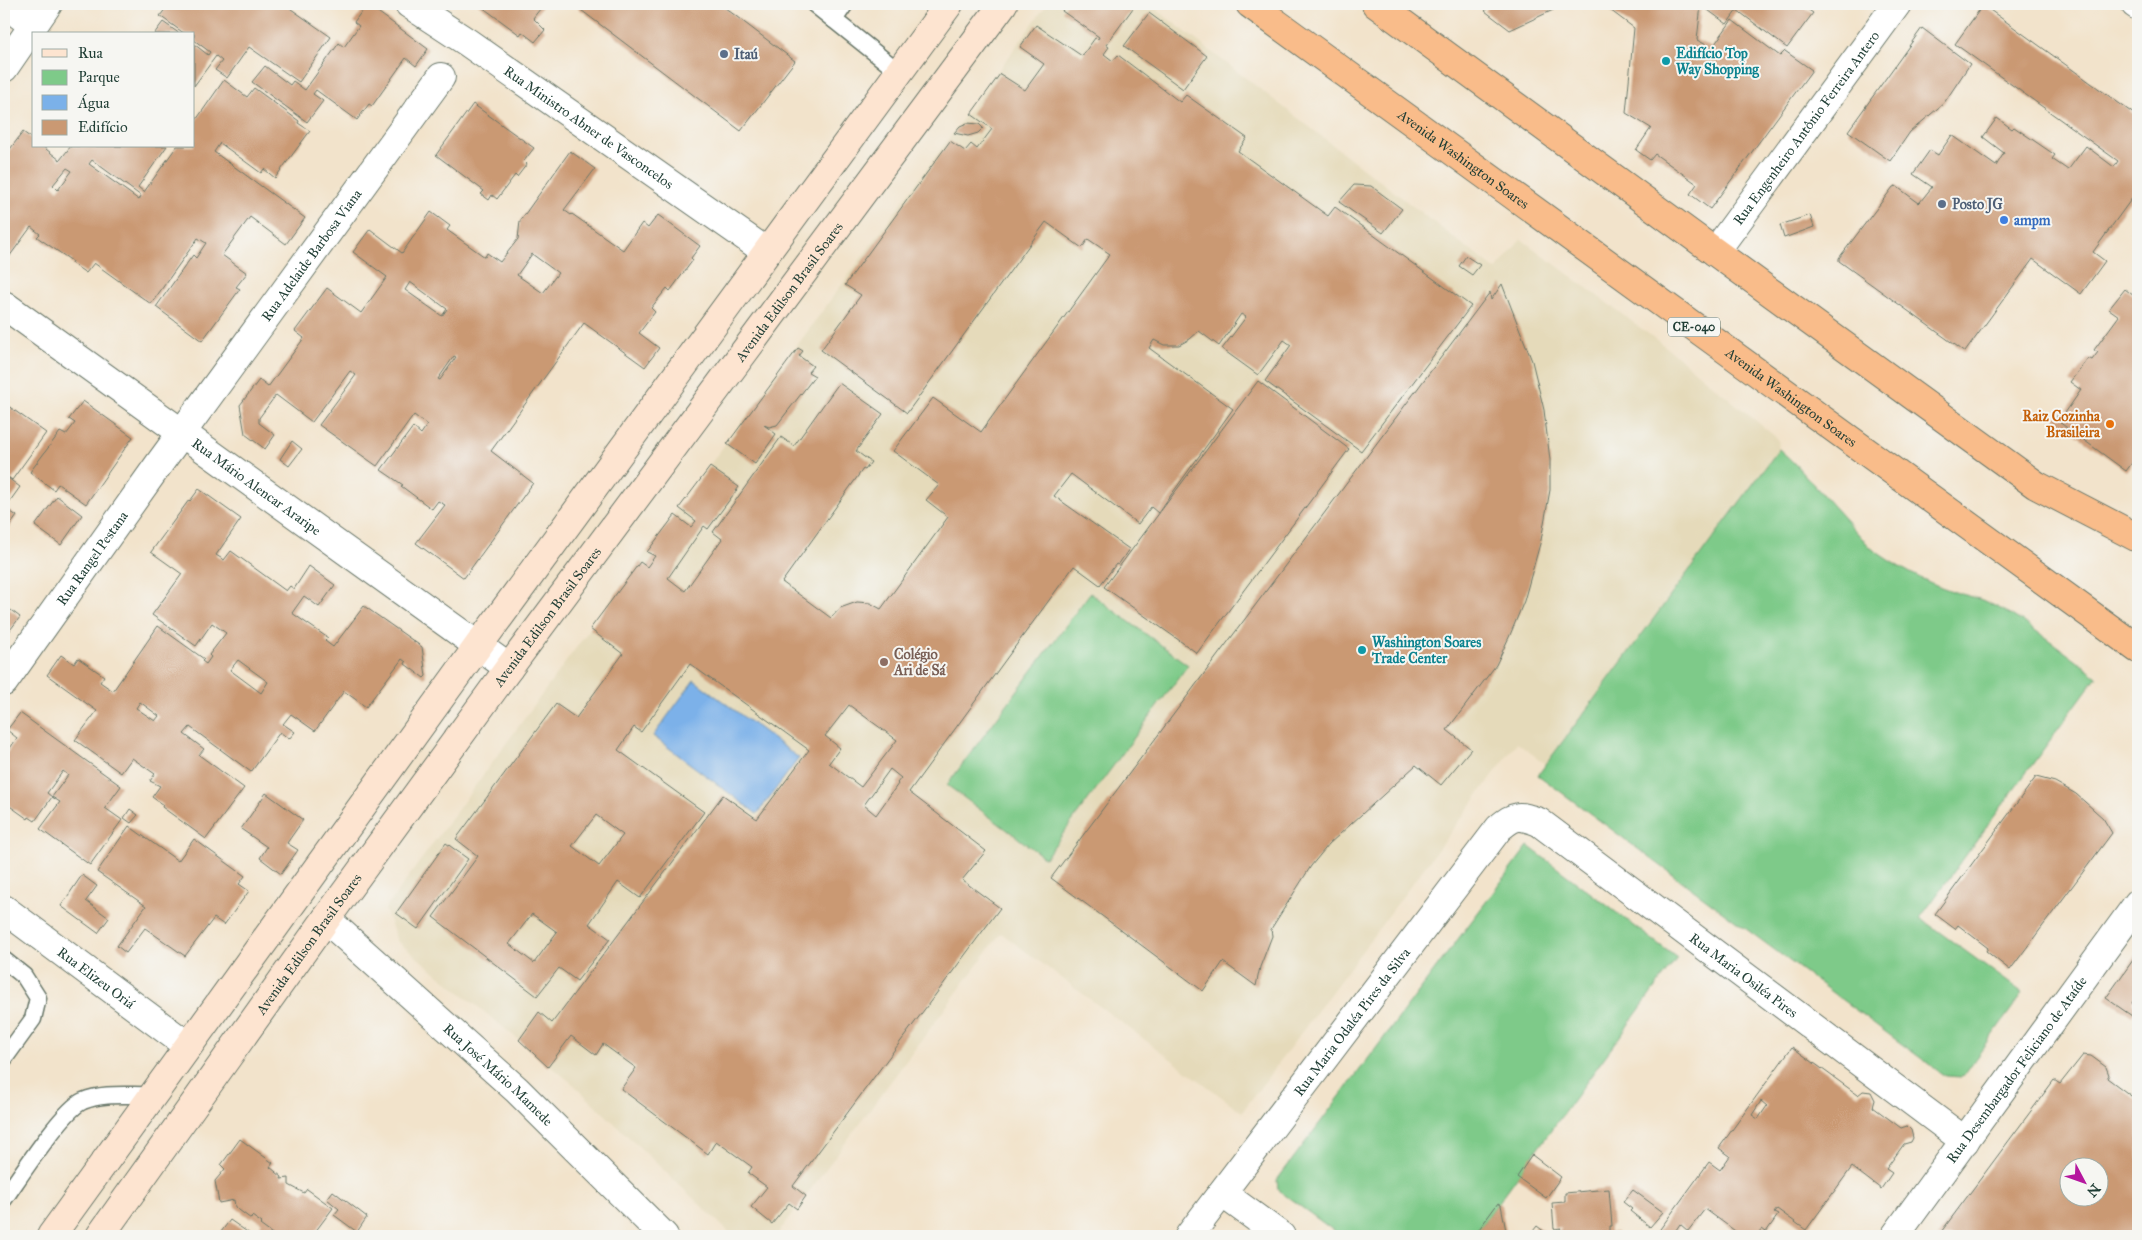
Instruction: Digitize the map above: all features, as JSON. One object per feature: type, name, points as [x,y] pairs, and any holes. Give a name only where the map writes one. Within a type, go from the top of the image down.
[{"type":"highway","name":"Avenida Washington Soares","points":[[1250,4],[2138,649]]},
{"type":"highway","points":[[1376,4],[2036,485],[2138,538]]},
{"type":"main road","points":[[51,1236],[478,646],[948,4]]},
{"type":"main road","name":"Avenida Edilson Brasil Soares","points":[[100,1236],[326,919],[509,668],[1003,4]]},
{"type":"street","points":[[4,68],[40,14],[5,4]]},
{"type":"street","name":"Rua Ministro Abner de Vasconcelos","points":[[409,4],[467,42],[767,252]]},
{"type":"street","name":"Rua Engenheiro Antônio Ferreira Antero","points":[[1715,252],[1897,4]]},
{"type":"street","name":"Rua Adelaide Barbosa Viana","points":[[182,433],[442,77]]},
{"type":"street","name":"Rua Mário Alencar Araripe","points":[[4,305],[509,668]]},
{"type":"street","name":"Rua Rangel Pestana","points":[[4,682],[182,433]]},
{"type":"street","name":"Rua Maria Odaléa Pires da Silva","points":[[1189,1236],[1499,828],[1511,818],[1521,815]]},
{"type":"street","name":"Rua Maria Osiléa Pires","points":[[1521,815],[1539,822],[1965,1141]]},
{"type":"street","name":"Rua Desembargador Feliciano de Ataíde","points":[[1895,1236],[2138,904]]},
{"type":"street","name":"Rua Elizeu Oriá","points":[[4,909],[188,1046]]},
{"type":"street","name":"Rua José Mário Mamede","points":[[326,919],[517,1090],[664,1236]]},
{"type":"street","points":[[1222,1193],[1281,1236]]},
{"type":"lane","points":[[814,4],[899,72]]},
{"type":"lane","points":[[834,20],[845,4]]},
{"type":"lane","points":[[4,960],[24,976],[38,998],[33,1019],[4,1059]]},
{"type":"lane","points":[[4,1199],[66,1114],[82,1101],[100,1096],[152,1095]]},
{"type":"shaded area","name":"Colégio Ari de Sá","points":[[1047,4],[1149,4],[1496,270],[1521,239],[1670,350],[1778,439],[1779,449],[1546,764],[1517,743],[1242,1112],[1001,933],[776,1236],[733,1236],[573,1084],[397,941],[385,909]]},
{"type":"green space","points":[[1779,449],[1871,548],[1880,555],[1920,578],[1997,607],[2041,635],[2097,676],[1920,918],[2023,993],[1962,1077],[1945,1076],[1538,775]]},
{"type":"green space","points":[[1090,593],[1188,665],[1045,858],[947,785]]},
{"type":"green space","points":[[1528,846],[1677,958],[1474,1236],[1341,1236],[1278,1190],[1277,1180]]},
{"type":"water","points":[[694,680],[799,758],[757,814],[653,736]]},
{"type":"building","points":[[169,4],[284,4],[331,37],[299,82],[249,47],[227,78],[215,70],[222,61],[216,56],[195,85],[195,45],[208,55],[210,52],[195,41],[195,32],[182,32],[160,16]]},
{"type":"building","points":[[367,4],[428,49],[416,66],[406,58],[372,106],[369,104],[357,120],[316,90],[313,94],[323,101],[307,122],[252,82],[265,66],[290,85],[293,81],[305,90],[339,43],[344,47],[359,26],[354,22]]},
{"type":"building","points":[[478,4],[544,4],[533,18],[545,30],[535,42],[522,32],[520,35]]},
{"type":"building","points":[[573,4],[720,4],[795,61],[741,131]]},
{"type":"building","name":"Colégio Ari de Sá","points":[[1067,4],[1092,4],[1097,7],[1100,4],[1136,4],[1106,45],[1109,47],[1104,54],[1113,61],[1118,55],[1180,102],[1186,95],[1247,138],[1238,151],[1328,216],[1335,207],[1471,306],[1361,451],[1265,381],[1291,345],[1284,340],[1258,375],[1222,349],[1246,317],[1241,314],[1219,346],[1199,331],[1179,345],[1164,345],[1154,340],[1149,348],[1233,409],[1158,513],[1151,507],[1138,524],[1071,474],[1054,496],[1129,549],[1100,585],[1074,566],[909,792],[986,851],[962,880],[1000,908],[793,1186],[806,1196],[797,1209],[789,1203],[772,1224],[751,1207],[767,1187],[748,1173],[752,1167],[716,1141],[708,1154],[621,1089],[636,1068],[603,1044],[596,1055],[571,1036],[548,1067],[519,1040],[539,1012],[552,1023],[723,795],[757,819],[809,750],[690,664],[641,732],[634,727],[618,750],[704,812],[640,898],[618,882],[589,924],[610,939],[577,981],[559,968],[537,996],[433,917],[478,856],[456,839],[556,704],[576,718],[623,654],[590,629],[640,562],[647,567],[655,556],[647,552],[675,515],[691,527],[696,521],[679,508],[710,467],[739,487],[708,529],[704,526],[668,578],[685,591],[722,539],[713,532],[781,437],[794,446],[839,383],[883,414],[856,451],[871,462],[865,470],[863,469],[782,582],[831,618],[840,608],[857,602],[870,603],[881,609],[948,517],[926,500],[939,485],[893,451],[933,398],[981,432],[1110,254],[1088,239],[1082,248],[1046,222],[907,413],[821,350],[861,295],[845,285],[950,141],[965,151],[971,144],[977,149],[992,129],[971,114],[1000,74],[1025,90],[1044,64],[1020,47],[1036,25],[1082,56],[1095,38],[1098,39],[1099,37],[1062,11]],"holes":[[[849,705],[897,740],[861,787],[829,763],[840,748],[825,736]],[[890,769],[901,778],[876,815],[864,805]],[[596,815],[623,835],[599,866],[572,846]],[[532,914],[557,932],[534,963],[509,944]]]},
{"type":"building","points":[[1491,4],[1566,4],[1510,30],[1485,11]]},
{"type":"building","points":[[1602,4],[1800,4],[1813,13],[1787,48],[1737,10],[1727,24],[1701,5],[1697,40],[1712,48],[1732,20],[1780,56],[1785,51],[1812,70],[1710,209],[1690,194],[1697,184],[1655,154],[1650,160],[1636,150],[1651,128],[1626,113],[1634,28]]},
{"type":"building","points":[[1983,5],[2138,117],[2138,190],[2093,252],[2105,261],[2081,294],[2033,259],[1965,352],[1839,261],[1839,258],[1893,187],[1896,186],[1919,203],[1932,187],[1913,174],[1930,150],[1938,155],[1952,135],[1996,166],[2004,153],[1983,137],[1997,118],[2012,129],[2014,127],[2055,155],[2052,159],[2068,170],[2086,146],[2114,167],[2118,161],[1955,44]]},
{"type":"building","points":[[1149,13],[1207,56],[1183,89],[1124,46]]},
{"type":"building","points":[[163,22],[177,32],[156,32]]},
{"type":"building","points":[[1922,28],[1970,64],[1944,103],[1910,132],[1890,161],[1848,131]]},
{"type":"building","points":[[224,80],[247,97],[254,88],[310,131],[275,178],[264,169],[261,173],[220,143],[214,152],[305,218],[286,244],[250,217],[222,255],[247,273],[236,287],[240,289],[202,341],[156,307],[193,255],[196,258],[206,243],[198,238],[151,304],[94,263],[86,273],[37,237],[40,234],[31,227],[6,261],[4,259],[4,208],[9,201],[4,198],[4,157],[23,132],[32,139],[32,148],[45,148],[60,160],[69,148],[166,148],[138,187],[144,192],[176,148],[195,148],[195,122]],"holes":[[[92,160],[141,196],[139,200],[89,164]],[[67,168],[72,171],[58,190],[53,185]]]},
{"type":"building","points":[[473,104],[534,148],[524,161],[527,164],[517,177],[515,175],[497,199],[492,195],[489,200],[481,194],[484,191],[436,155]]},
{"type":"building","points":[[967,123],[979,124],[983,128],[978,133],[968,136],[954,133],[960,126]]},
{"type":"building","points":[[570,151],[595,169],[564,210],[623,250],[642,223],[648,228],[658,215],[700,246],[691,258],[693,260],[670,291],[667,288],[651,308],[655,312],[639,333],[659,348],[645,367],[584,323],[491,451],[533,483],[464,578],[416,543],[445,505],[438,501],[432,509],[381,470],[413,427],[421,434],[427,425],[414,415],[377,466],[319,425],[356,375],[350,371],[312,422],[276,395],[259,418],[259,423],[275,435],[265,449],[245,434],[240,405],[259,380],[268,387],[304,338],[295,331],[327,288],[361,313],[387,277],[353,252],[370,229],[402,253],[431,212],[450,226],[447,230],[485,257],[487,253],[500,262],[518,239],[520,221]],"holes":[[[532,254],[558,273],[543,293],[517,275]],[[410,282],[447,309],[442,316],[405,290]],[[454,356],[456,357],[440,380],[438,379]]]},
{"type":"building","points":[[1354,185],[1371,186],[1402,209],[1383,233],[1339,202]]},
{"type":"building","points":[[1810,215],[1814,227],[1784,238],[1780,225]]},
{"type":"building","points":[[1466,256],[1480,265],[1472,275],[1459,266]]},
{"type":"building","name":"Washington Soares Trade Center","points":[[1502,284],[1532,361],[1544,410],[1550,460],[1550,490],[1541,540],[1524,601],[1510,635],[1496,665],[1447,730],[1471,749],[1441,785],[1416,765],[1329,844],[1311,866],[1271,929],[1272,936],[1260,967],[1256,986],[1223,962],[1203,991],[1051,878],[1490,292],[1491,300]]},
{"type":"building","points":[[2125,289],[2134,296],[2138,290],[2138,455],[2126,471],[2055,419],[2059,413],[2063,416],[2081,390],[2070,382],[2088,358],[2092,360],[2098,352],[2094,350],[2119,316],[2109,309]]},
{"type":"building","points":[[798,348],[803,351],[799,356],[813,366],[808,372],[815,376],[777,425],[769,427],[764,425],[776,434],[755,464],[727,444]]},
{"type":"building","points":[[1258,381],[1349,449],[1197,653],[1104,587]]},
{"type":"building","points":[[83,401],[133,437],[86,504],[58,484],[54,490],[30,472],[60,432],[66,435],[75,423],[69,419]]},
{"type":"building","points":[[4,403],[46,433],[12,480],[4,474]]},
{"type":"building","points":[[292,441],[302,449],[289,466],[280,459]]},
{"type":"building","points":[[4,475],[20,487],[5,508],[17,516],[4,534]]},
{"type":"building","points":[[199,489],[241,519],[216,555],[224,560],[231,551],[286,591],[290,586],[294,589],[309,566],[335,585],[319,607],[304,596],[292,613],[328,638],[325,641],[333,647],[364,606],[422,647],[426,676],[424,678],[405,664],[406,662],[402,659],[366,707],[344,691],[315,731],[291,714],[283,724],[295,732],[289,739],[280,732],[251,772],[190,727],[184,734],[204,749],[199,755],[244,788],[206,839],[162,807],[163,805],[152,797],[160,786],[150,781],[155,774],[132,758],[121,773],[75,740],[97,711],[47,675],[61,655],[74,664],[78,658],[104,676],[100,682],[113,691],[158,626],[204,659],[202,661],[206,664],[211,657],[209,655],[226,633],[212,623],[196,646],[152,615],[182,574],[151,552]],"holes":[[[238,660],[268,682],[261,693],[230,670]],[[140,702],[159,716],[155,721],[136,708]]]},
{"type":"building","points":[[57,496],[82,515],[61,545],[35,526]]},
{"type":"building","points":[[4,605],[20,617],[4,638]]},
{"type":"building","points":[[20,713],[121,786],[105,808],[122,820],[90,865],[40,829],[60,802],[52,797],[35,821],[29,817],[28,819],[4,802],[4,757],[17,738],[7,730]],"holes":[[[63,771],[68,775],[52,797],[47,793]]]},
{"type":"building","points":[[2036,777],[2055,782],[2076,794],[2103,818],[2112,833],[2010,970],[1986,951],[1988,948],[1958,925],[1955,929],[1935,914]]},
{"type":"building","points":[[266,793],[303,820],[287,843],[298,850],[281,874],[260,858],[267,847],[241,829]]},
{"type":"building","points":[[130,809],[138,815],[131,823],[124,818]]},
{"type":"building","points":[[129,826],[178,861],[194,839],[245,876],[239,884],[249,891],[224,925],[214,918],[185,956],[145,928],[126,953],[117,946],[146,906],[97,872]]},
{"type":"building","points":[[446,843],[468,859],[418,929],[396,913]]},
{"type":"building","points":[[82,875],[97,886],[86,901],[109,918],[98,933],[61,906]]},
{"type":"building","points":[[2138,953],[2138,994],[2132,1003],[2138,1008],[2132,1016],[2106,998]]},
{"type":"building","points":[[1792,1047],[1858,1095],[1863,1091],[1871,1092],[1875,1100],[1873,1107],[1901,1128],[1907,1126],[1911,1130],[1913,1138],[1911,1142],[1904,1144],[1886,1169],[1892,1173],[1881,1189],[1852,1167],[1806,1230],[1777,1209],[1774,1213],[1778,1215],[1766,1232],[1762,1229],[1757,1236],[1742,1236],[1705,1209],[1688,1231],[1680,1224],[1672,1236],[1655,1236],[1709,1162],[1720,1170],[1730,1156],[1719,1148]],"holes":[[[1761,1101],[1767,1106],[1758,1119],[1752,1115]]]},
{"type":"building","points":[[2083,1055],[2091,1056],[2106,1067],[2109,1075],[2107,1078],[2138,1101],[2138,1236],[1938,1236],[2054,1080],[2060,1084]]},
{"type":"building","points":[[240,1139],[273,1163],[270,1167],[282,1177],[281,1179],[289,1178],[289,1185],[304,1193],[307,1189],[333,1208],[312,1236],[275,1236],[260,1225],[262,1223],[252,1216],[251,1219],[235,1207],[234,1200],[219,1203],[215,1181],[225,1169],[221,1165]]},
{"type":"building","points":[[1532,1155],[1561,1177],[1546,1198],[1517,1177]]},
{"type":"building","points":[[1609,1189],[1612,1226],[1610,1226],[1610,1233],[1617,1232],[1617,1236],[1555,1236],[1561,1228],[1554,1229],[1552,1203],[1565,1202],[1565,1193]]},
{"type":"building","points":[[1633,1190],[1663,1212],[1650,1227],[1630,1211],[1632,1209],[1623,1202]]},
{"type":"building","points":[[333,1191],[367,1217],[357,1232],[334,1215],[339,1209],[327,1199]]},
{"type":"building","points":[[1498,1203],[1501,1205],[1507,1236],[1474,1236]]},
{"type":"building","points":[[230,1220],[253,1236],[218,1236]]},
{"type":"building","points":[[1537,1226],[1550,1236],[1529,1236]]},
{"type":"place","name":"Itaú","points":[[724,54]]},
{"type":"place","name":"Edifício Top Way Shopping","points":[[1666,61]]},
{"type":"place","name":"Posto JG","points":[[1942,204]]},
{"type":"place","name":"ampm","points":[[2004,220]]},
{"type":"place","name":"Raiz Cozinha Brasileira","points":[[2110,424]]},
{"type":"place","name":"Washington Soares Trade Center","points":[[1362,650]]},
{"type":"place","name":"Colégio Ari de Sá","points":[[884,662]]}]
